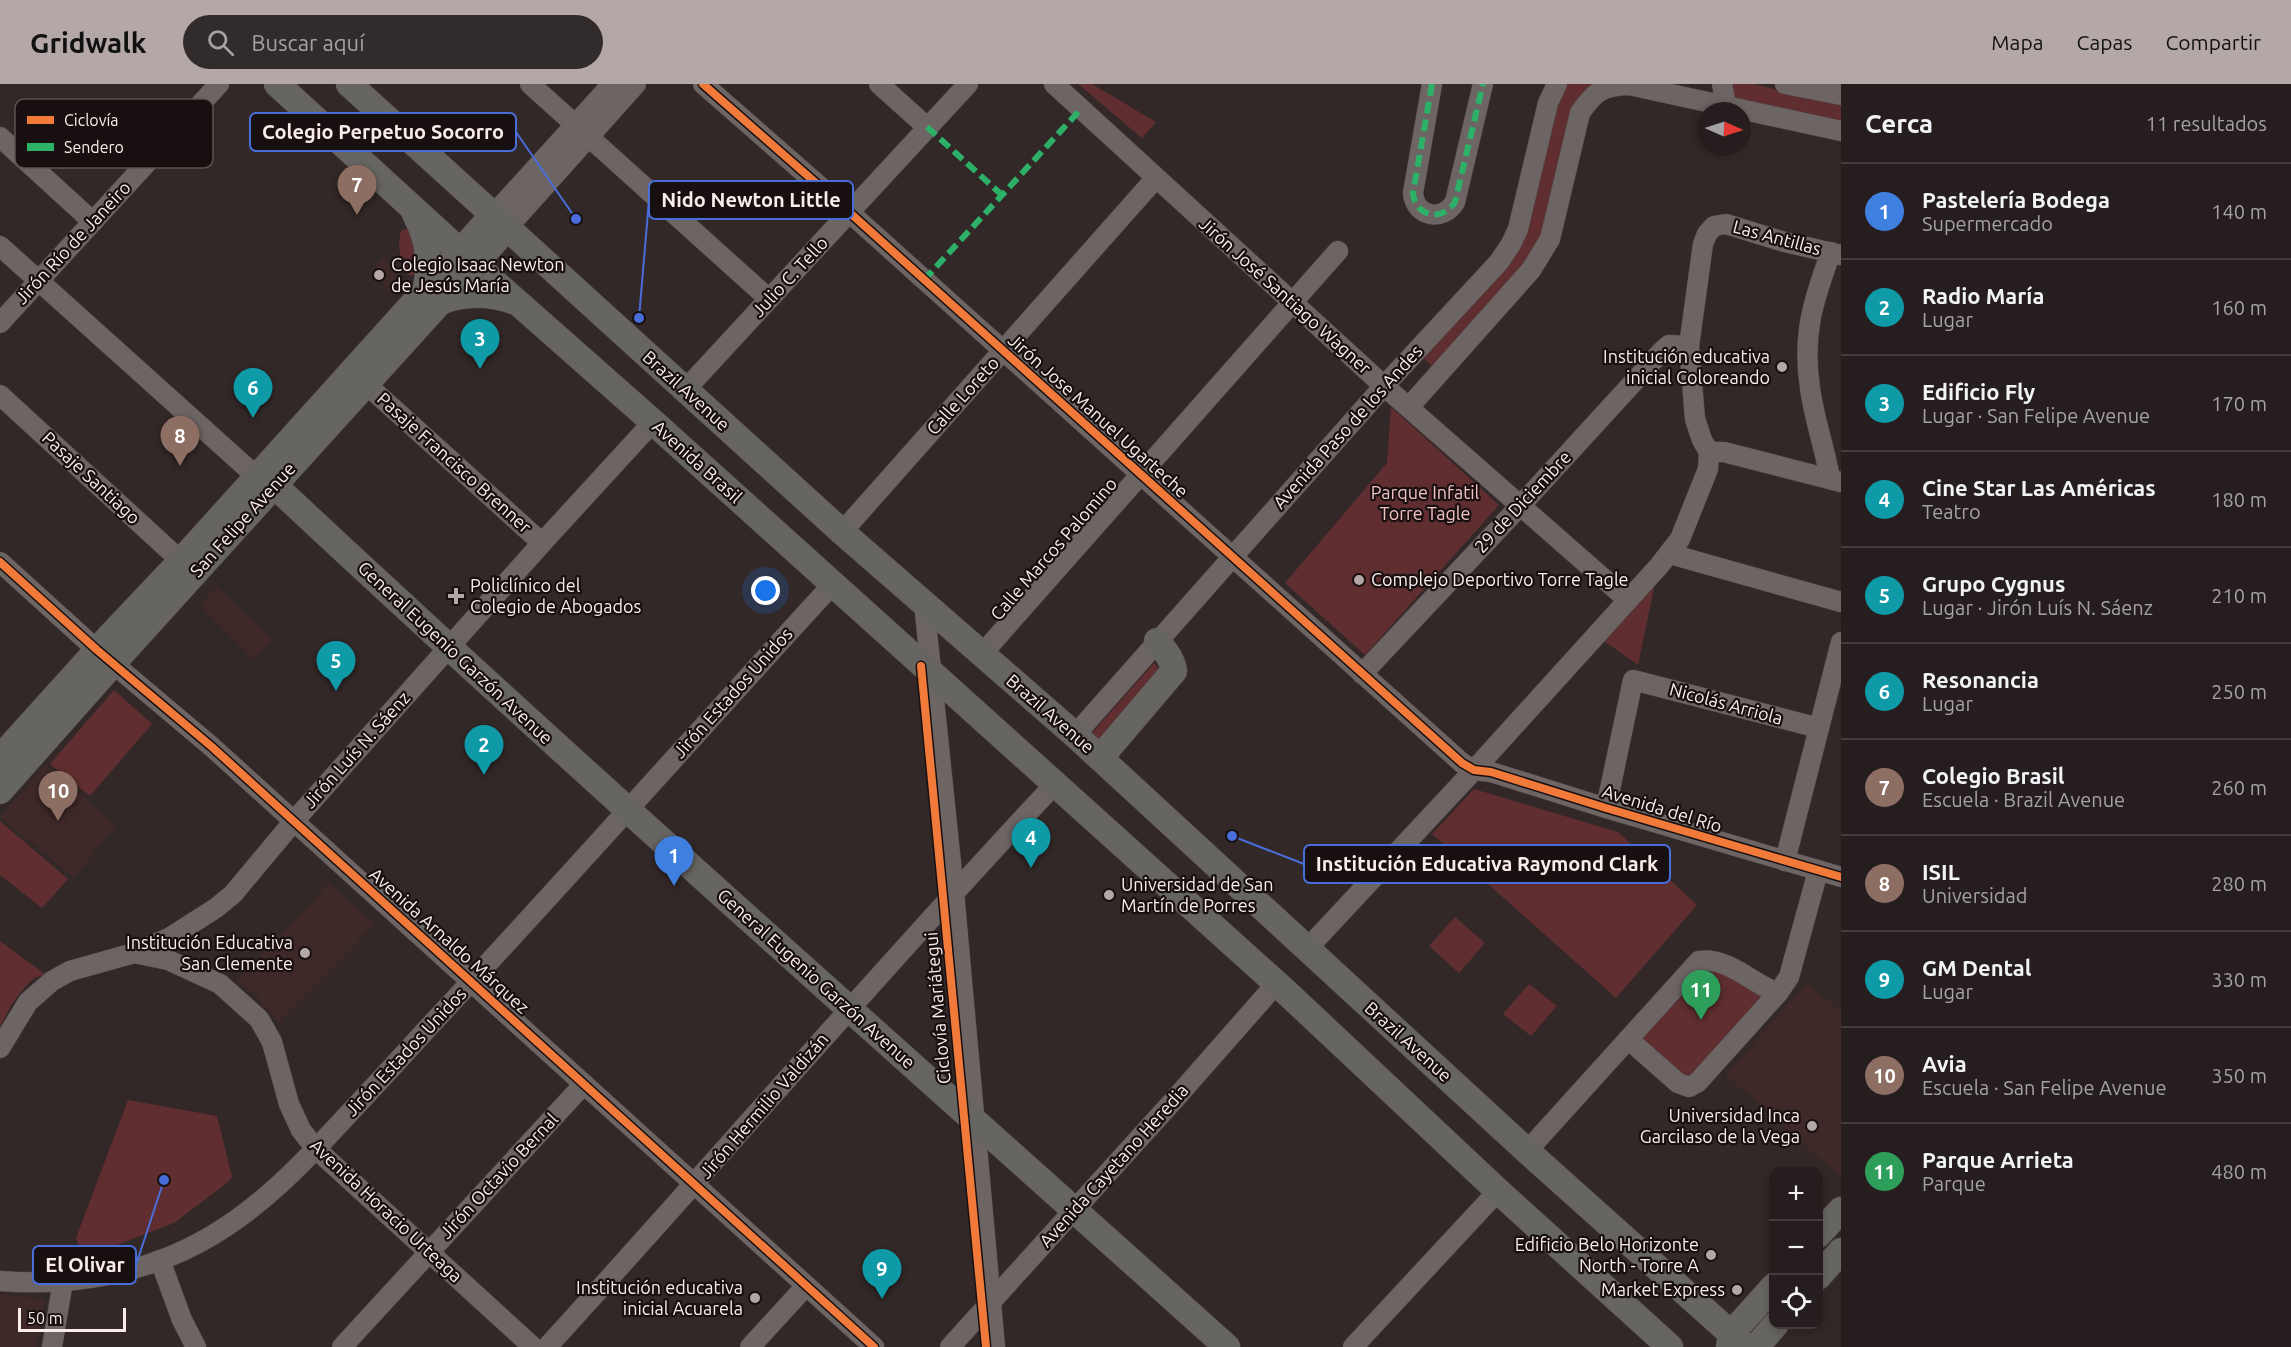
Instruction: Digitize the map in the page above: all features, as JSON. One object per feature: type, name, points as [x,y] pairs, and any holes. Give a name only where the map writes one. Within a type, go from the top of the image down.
[{"type":"main road","points":[[277,84],[466,258]]},
{"type":"main road","name":"Brazil Avenue","points":[[349,84],[842,532],[1075,735],[1306,950],[1736,1343]]},
{"type":"main road","points":[[408,204],[419,221],[427,244],[433,295],[482,295],[502,298],[521,305]]},
{"type":"main road","name":"San Felipe Avenue","points":[[0,758],[105,657],[501,221]]},
{"type":"main road","name":"Avenida Brasil","points":[[466,258],[653,422],[932,675]]},
{"type":"main road","name":"San Felipe Avenue","points":[[0,791],[182,561],[366,384],[433,295]]},
{"type":"main road","name":"General Eugenio Garzón Avenue","points":[[266,481],[626,809],[1227,1347]]},
{"type":"main road","points":[[1100,758],[1174,671],[1173,662],[1168,653],[1157,641]]},
{"type":"main road","points":[[932,675],[1276,984],[1498,1191],[1670,1347]]},
{"type":"main road","points":[[1823,1230],[1841,1210]]},
{"type":"main road","points":[[1570,1231],[1596,1280]]},
{"type":"main road","points":[[1820,1275],[1841,1251]]},
{"type":"main road","points":[[1736,1343],[1769,1292]]},
{"type":"main road","points":[[1756,1347],[1772,1329]]},
{"type":"street","name":"Jirón Río de Janeiro","points":[[205,99],[219,84]]},
{"type":"street","points":[[530,84],[769,299]]},
{"type":"street","points":[[582,131],[612,84]]},
{"type":"street","points":[[501,221],[582,131],[636,84]]},
{"type":"street","name":"Jirón Jose Manuel Ugarteche","points":[[703,84],[1462,763],[1474,770]]},
{"type":"street","points":[[879,84],[927,127]]},
{"type":"street","name":"Julio C. Tello","points":[[685,390],[968,84]]},
{"type":"street","name":"Jirón José Santiago Wagner","points":[[1054,84],[1155,179],[1384,386],[1628,600]]},
{"type":"street","points":[[1432,84],[1413,193],[1415,204],[1419,209],[1435,215],[1447,212],[1455,202],[1483,84]]},
{"type":"street","name":"Avenida Paso de los Andes","points":[[1075,735],[1384,386],[1498,262],[1518,229],[1548,103],[1557,84]]},
{"type":"street","points":[[1722,84],[1725,102]]},
{"type":"street","points":[[1785,84],[1841,95]]},
{"type":"street","points":[[1409,407],[1531,270],[1550,239],[1580,113],[1589,99],[1599,90],[1614,86],[1629,86],[1711,102]]},
{"type":"street","points":[[1751,111],[1841,131]]},
{"type":"street","points":[[0,138],[15,152]]},
{"type":"street","points":[[33,168],[93,222]]},
{"type":"street","name":"Jirón Río de Janeiro","points":[[0,323],[142,168]]},
{"type":"street","name":"Calle Loreto","points":[[842,532],[1155,179]]},
{"type":"street","name":"Las Antillas","points":[[1689,346],[1703,244],[1707,234],[1714,226],[1726,224],[1781,241],[1836,254]]},
{"type":"street","points":[[0,246],[266,481]]},
{"type":"street","name":"Calle Marcos Palomino","points":[[982,654],[1338,251]]},
{"type":"street","points":[[1835,480],[1826,456],[1810,389],[1807,346],[1813,301],[1836,254]]},
{"type":"street","name":"29 de Diciembre","points":[[1362,674],[1662,351],[1669,345],[1689,346]]},
{"type":"street","points":[[1306,950],[1474,770],[1670,554],[1680,539],[1708,469],[1709,452],[1695,419],[1689,346]]},
{"type":"street","name":"Pasaje Francisco Brenner","points":[[366,384],[542,543]]},
{"type":"street","name":"Pasaje Santiago","points":[[0,395],[182,561]]},
{"type":"street","name":"Jirón Luís N. Sáenz","points":[[0,1048],[28,1002],[52,981],[70,971],[134,953],[169,938],[216,908],[233,894],[294,821],[653,422]]},
{"type":"street","points":[[1709,452],[1724,452],[1835,480]]},
{"type":"street","points":[[1670,554],[1841,602]]},
{"type":"street","name":"Avenida Arnaldo Márquez","points":[[0,562],[105,657],[212,747],[874,1347]]},
{"type":"street","name":"Jirón Estados Unidos","points":[[0,1281],[30,1284],[98,1277],[160,1260],[188,1249],[236,1220],[282,1183],[471,982],[831,585]]},
{"type":"street","points":[[924,603],[954,892],[995,1347]]},
{"type":"street","points":[[1785,861],[1841,642]]},
{"type":"street","name":"Nicolás Arriola","points":[[1606,808],[1634,680],[1819,728]]},
{"type":"street","name":"Avenida del Río","points":[[1474,770],[1491,772],[1841,877]]},
{"type":"street","name":"Jirón Hermilio Valdizán","points":[[546,1347],[695,1185],[954,892],[1054,785]]},
{"type":"street","points":[[1628,1039],[1678,1083],[1689,1087],[1698,1082],[1778,993],[1790,976],[1818,871]]},
{"type":"street","name":"Avenida Horacio Urteaga","points":[[134,953],[168,960],[220,984],[259,1019],[272,1042],[289,1104],[301,1130],[316,1149],[533,1347]]},
{"type":"street","points":[[1527,1151],[1699,961],[1720,961],[1766,989],[1778,993]]},
{"type":"street","name":"Avenida Cayetano Heredia","points":[[950,1347],[1276,984]]},
{"type":"street","name":"Jirón Octavio Bernal","points":[[342,1347],[584,1084]]},
{"type":"street","points":[[1353,1347],[1498,1191]]},
{"type":"street","points":[[160,1260],[182,1320],[196,1347]]},
{"type":"street","points":[[52,1347],[63,1281]]},
{"type":"street","points":[[750,1347],[806,1286]]},
{"type":"shaded area","points":[[384,257],[401,283],[388,292],[374,269]]},
{"type":"shaded area","points":[[217,587],[272,639],[255,660],[200,605]]},
{"type":"shaded area","points":[[46,765],[116,825],[74,878],[0,817]]},
{"type":"shaded area","name":"Institución Educativa San Clemente","points":[[329,883],[374,925],[279,1022],[255,994],[237,981]]},
{"type":"shaded area","name":"Universidad Inca Garcilaso de la Vega","points":[[1807,982],[1841,1012],[1841,1178],[1726,1075]]},
{"type":"shaded area","points":[[0,1294],[45,1299],[36,1347],[0,1347]]},
{"type":"green space","points":[[1078,84],[1092,84],[1156,122],[1142,138]]},
{"type":"green space","points":[[1568,84],[1603,84],[1595,87],[1546,226],[1532,255],[1433,367],[1419,354],[1502,265],[1555,103]]},
{"type":"green space","points":[[1729,84],[1753,84],[1841,104],[1841,125],[1751,106],[1751,102],[1734,102]]},
{"type":"green space","points":[[408,228],[416,245],[415,273],[412,276],[407,274],[399,247],[401,231]]},
{"type":"green space","name":"Parque Infatil Torre Tagle","points":[[1391,407],[1499,505],[1365,655],[1285,583],[1387,463]]},
{"type":"green space","points":[[1655,583],[1638,665],[1601,639]]},
{"type":"green space","points":[[1154,663],[1163,674],[1101,741],[1092,733]]},
{"type":"green space","points":[[114,690],[152,724],[90,796],[50,764]]},
{"type":"green space","points":[[1474,789],[1618,832],[1697,905],[1616,998],[1432,834]]},
{"type":"green space","points":[[0,821],[68,879],[42,908],[0,875]]},
{"type":"green space","points":[[1455,917],[1485,943],[1459,973],[1429,946]]},
{"type":"green space","points":[[0,941],[46,975],[32,980],[25,987],[0,1026]]},
{"type":"green space","points":[[1717,968],[1765,996],[1689,1082],[1639,1038],[1701,969]]},
{"type":"green space","points":[[1529,984],[1557,1006],[1531,1036],[1503,1014]]},
{"type":"green space","points":[[128,1100],[217,1116],[232,1177],[174,1223],[83,1258],[76,1238]]},
{"type":"marked path","points":[[1432,84],[1413,193],[1419,207],[1430,214],[1444,212],[1455,202],[1483,84]]},
{"type":"marked path","points":[[924,280],[1081,109]]},
{"type":"marked path","points":[[927,127],[1002,195]]},
{"type":"cycle path","points":[[703,84],[849,212],[1462,763],[1474,770],[1491,772],[1841,877]]},
{"type":"cycle path","points":[[0,562],[97,650],[212,747],[874,1347]]},
{"type":"cycle path","name":"Ciclovía Mariátegui","points":[[921,666],[986,1347]]},
{"type":"place","name":"Colegio Brasil","points":[[357,215]]},
{"type":"place","name":"Colegio Perpetuo Socorro","points":[[576,219]]},
{"type":"place","name":"Colegio Isaac Newton de Jesús María","points":[[379,275]]},
{"type":"place","name":"Nido Newton Little","points":[[639,318]]},
{"type":"place","name":"Institución educativa inicial Coloreando","points":[[1782,367]]},
{"type":"place","name":"Edificio Fly","points":[[480,369]]},
{"type":"place","name":"Resonancia","points":[[253,418]]},
{"type":"place","name":"ISIL","points":[[180,466]]},
{"type":"place","name":"Complejo Deportivo Torre Tagle","points":[[1359,580]]},
{"type":"place","name":"Policlínico del Colegio de Abogados","points":[[456,596]]},
{"type":"place","name":"Grupo Cygnus","points":[[336,691]]},
{"type":"place","name":"Radio María","points":[[484,775]]},
{"type":"place","name":"Avia","points":[[58,821]]},
{"type":"place","name":"Institución Educativa Raymond Clark","points":[[1232,836]]},
{"type":"place","name":"Cine Star Las Américas","points":[[1031,868]]},
{"type":"place","name":"Pastelería Bodega","points":[[674,886]]},
{"type":"place","name":"Universidad de San Martín de Porres","points":[[1109,895]]},
{"type":"place","name":"Institución Educativa San Clemente","points":[[305,953]]},
{"type":"place","name":"Parque Arrieta","points":[[1701,1020]]},
{"type":"place","name":"Universidad Inca Garcilaso de la Vega","points":[[1812,1126]]},
{"type":"place","name":"El Olivar","points":[[164,1180]]},
{"type":"place","name":"Edificio Belo Horizonte North - Torre A","points":[[1711,1255]]},
{"type":"place","name":"Market Express","points":[[1737,1290]]},
{"type":"place","name":"Institución educativa inicial Acuarela","points":[[755,1298]]},
{"type":"place","name":"GM Dental","points":[[882,1299]]}]
